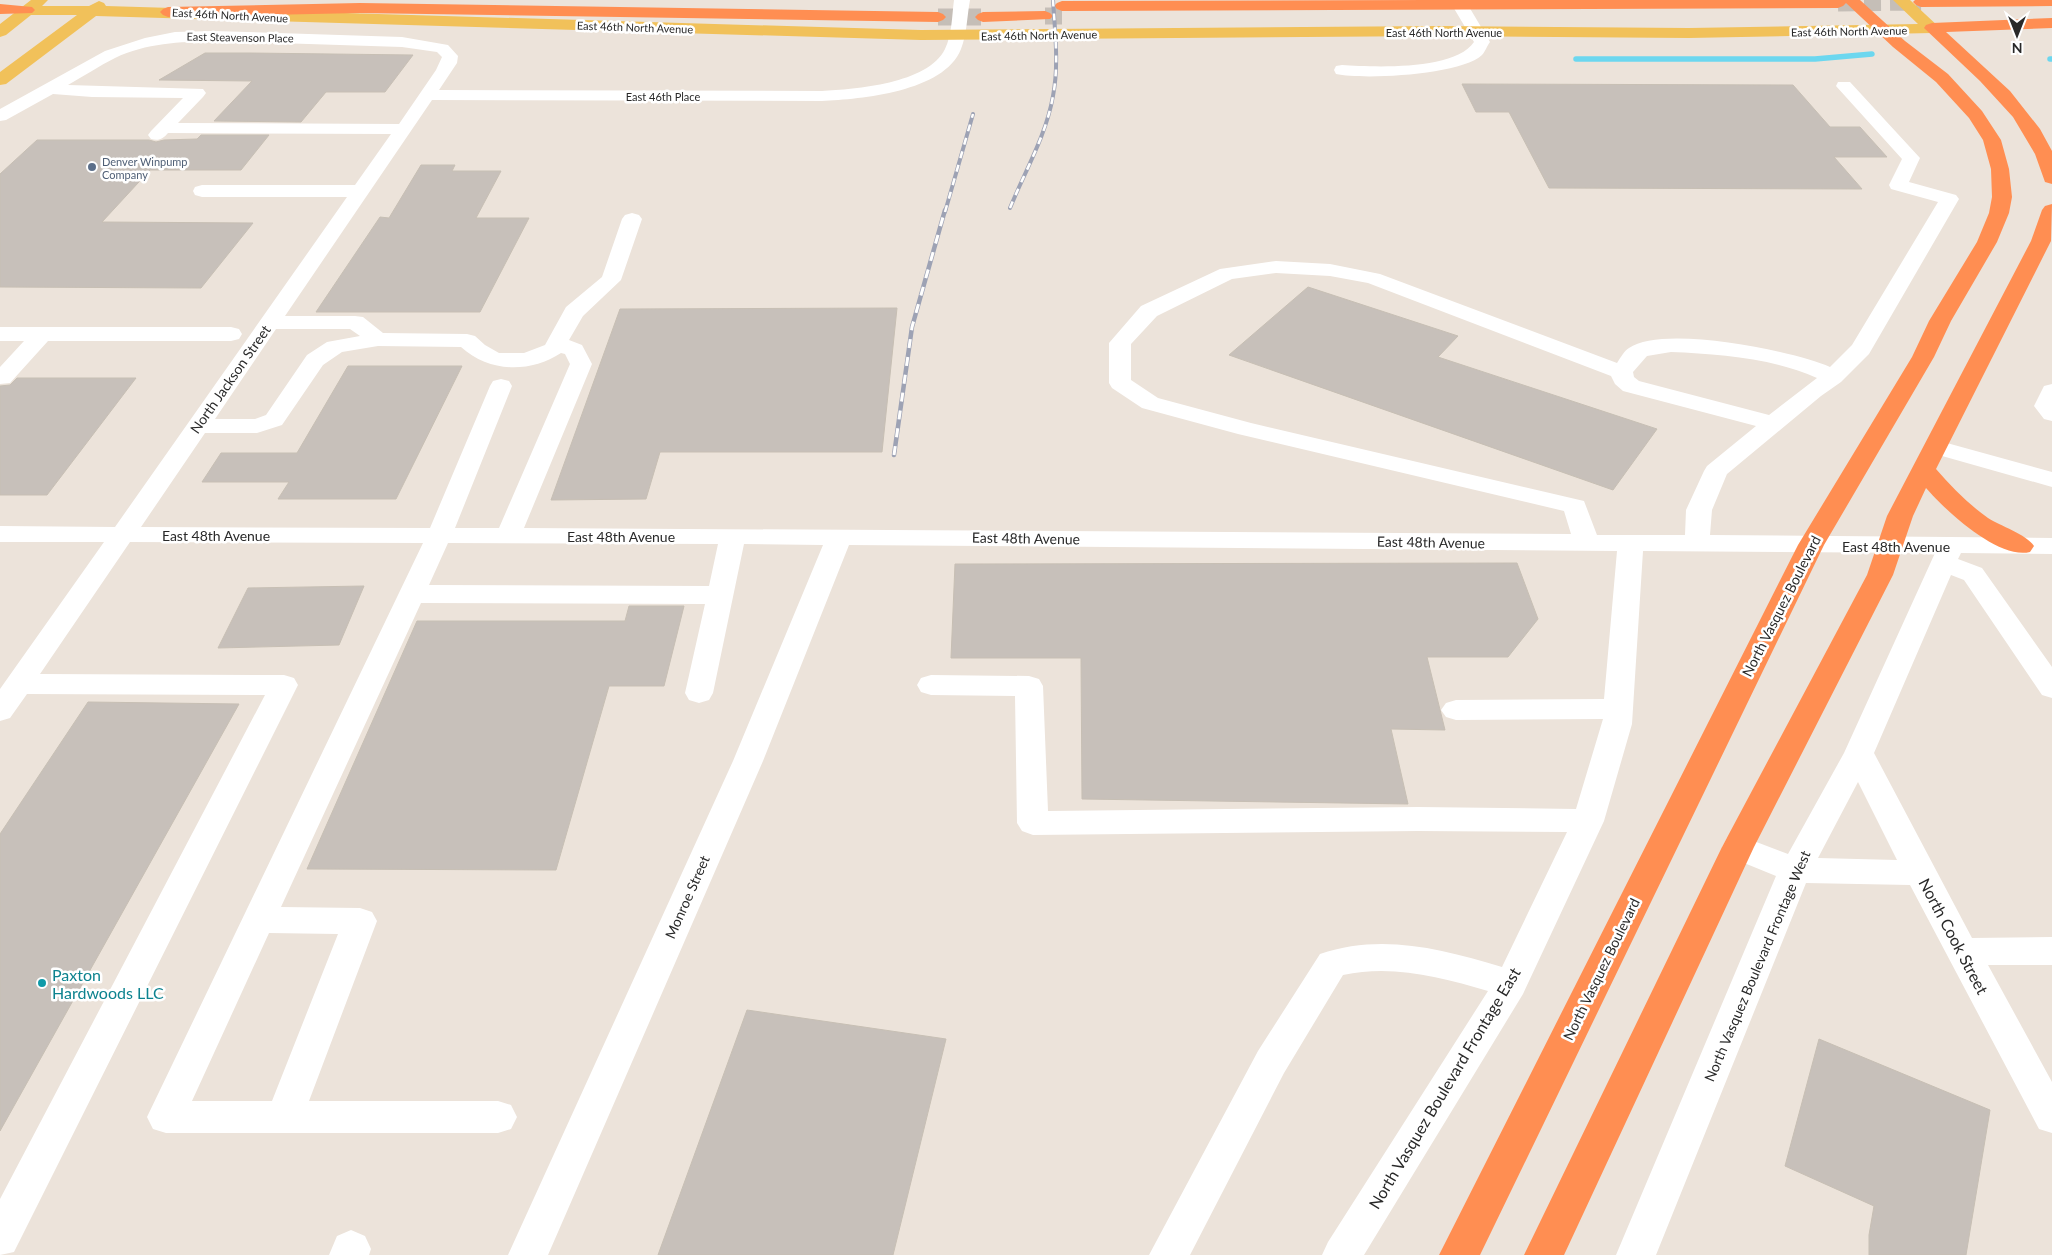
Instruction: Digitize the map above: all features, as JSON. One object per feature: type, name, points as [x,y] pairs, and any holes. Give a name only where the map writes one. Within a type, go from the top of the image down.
[{"type":"highway","points":[[168,12],[360,8],[939,11],[689,0]]},
{"type":"highway","points":[[1919,8],[2052,1]]},
{"type":"highway","points":[[1062,11],[1274,13],[1354,5],[1845,2]]},
{"type":"highway","name":"North Vasquez Boulevard","points":[[1459,1255],[1811,545],[1923,357],[1940,321],[1994,228],[2002,197],[2002,183],[1992,140],[1976,116],[1942,78],[1875,22],[1845,2]]},
{"type":"highway","points":[[0,9],[27,10]]},
{"type":"highway","points":[[983,11],[1045,11]]},
{"type":"highway","name":"East 46th North Avenue","points":[[1932,28],[2003,25]]},
{"type":"highway","points":[[1932,28],[2004,95],[2040,144],[2051,170]]},
{"type":"highway","points":[[1544,1255],[1738,847],[1880,575],[1900,516],[2041,241],[2052,210]]},
{"type":"highway","points":[[1924,470],[1942,492],[1966,516],[1988,530],[2021,546]]},
{"type":"main road","points":[[0,32],[40,0]]},
{"type":"main road","points":[[0,80],[107,0]]},
{"type":"main road","points":[[1901,0],[1919,8],[1932,28]]},
{"type":"main road","name":"East 46th North Avenue","points":[[27,10],[168,12],[330,19],[956,30],[1473,25],[1698,33],[1875,22],[1932,28]]},
{"type":"main road","name":"East 46th North Avenue","points":[[2003,25],[2052,25]]},
{"type":"street","name":"East 46th Place","points":[[427,96],[822,96],[865,92],[898,85],[926,74],[942,63],[952,52],[962,0]]},
{"type":"street","points":[[1342,70],[1397,71],[1466,60],[1482,44],[1458,0]]},
{"type":"street","name":"East Steavenson Place","points":[[0,116],[111,54],[139,45],[175,37],[213,36],[412,42],[442,48]]},
{"type":"street","name":"North Jackson Street","points":[[0,710],[427,96],[449,63],[449,53],[442,48]]},
{"type":"street","points":[[1698,544],[1699,510],[1716,471],[1813,391],[1833,377],[1861,349],[1949,199],[1898,185],[1911,158],[1844,86]]},
{"type":"street","points":[[48,88],[92,92],[197,93],[160,132],[404,129]]},
{"type":"street","points":[[202,191],[361,191]]},
{"type":"street","points":[[198,426],[257,426],[274,420],[315,360],[335,347],[378,339],[467,341],[476,350],[495,360],[527,360],[553,349],[574,312],[611,280],[632,219]]},
{"type":"street","points":[[1587,543],[1575,506],[1246,429],[1150,403],[1120,383],[1120,343],[1149,311],[1227,273],[1276,267],[1330,270],[1373,278],[1622,372]]},
{"type":"street","points":[[269,323],[355,322],[378,339]]},
{"type":"street","points":[[0,334],[231,334]]},
{"type":"street","points":[[2,378],[42,334]]},
{"type":"street","points":[[508,536],[581,364],[574,350],[557,343]]},
{"type":"street","points":[[1774,424],[1631,386],[1623,379],[1622,372],[1638,352],[1649,347],[1711,346],[1803,364],[1833,377]]},
{"type":"street","points":[[498,1118],[166,1118],[439,536],[501,386]]},
{"type":"street","points":[[2052,391],[2046,406],[2052,414]]},
{"type":"street","points":[[1936,447],[2052,480]]},
{"type":"street","name":"East 48th Avenue","points":[[0,534],[839,537],[1811,545],[1890,546],[1947,556],[2021,546],[2052,546]]},
{"type":"street","points":[[699,693],[733,537]]},
{"type":"street","name":"Monroe Street","points":[[528,1255],[748,761],[839,537]]},
{"type":"street","name":"North Vasquez Boulevard Frontage East","points":[[1342,1255],[1511,984],[1588,821],[1617,724],[1630,544]]},
{"type":"street","points":[[1947,556],[1958,568],[1973,574],[2052,688]]},
{"type":"street","name":"North Vasquez Boulevard Frontage West","points":[[1636,1255],[1795,870],[1859,754],[1947,556]]},
{"type":"street","points":[[411,594],[720,595]]},
{"type":"street","points":[[0,1239],[284,685],[19,684]]},
{"type":"street","points":[[931,685],[1029,686],[1032,823],[1418,819],[1588,821]]},
{"type":"street","points":[[1456,710],[1618,709]]},
{"type":"street","name":"North Cook Street","points":[[1859,754],[1962,952],[2052,1117]]},
{"type":"street","points":[[1738,847],[1795,870],[1920,873]]},
{"type":"street","points":[[259,920],[360,921],[284,1118]]},
{"type":"street","points":[[1962,952],[2052,950]]},
{"type":"street","points":[[1169,1255],[1271,1062],[1332,964],[1349,959],[1389,956],[1449,966],[1511,984]]},
{"type":"building","points":[[205,53],[413,55],[385,92],[326,92],[301,122],[214,121],[252,81],[159,80]]},
{"type":"building","points":[[1462,84],[1793,85],[1830,127],[1860,127],[1887,157],[1834,157],[1862,189],[1549,188],[1509,112],[1476,112]]},
{"type":"building","points":[[201,135],[269,135],[241,170],[150,170],[102,222],[253,223],[201,288],[0,287],[0,174],[37,140],[149,140],[156,142],[197,139]]},
{"type":"building","points":[[421,165],[455,165],[452,171],[501,171],[476,218],[529,218],[480,312],[316,312],[380,217],[389,218]]},
{"type":"building","points":[[1308,287],[1458,336],[1438,357],[1657,429],[1613,490],[1229,355]]},
{"type":"building","points":[[897,308],[882,452],[660,452],[646,499],[551,500],[620,309]]},
{"type":"building","points":[[348,366],[462,366],[396,499],[278,499],[289,482],[202,482],[221,453],[297,453]]},
{"type":"building","points":[[17,378],[136,378],[47,495],[0,495],[0,386],[10,385]]},
{"type":"building","points":[[1517,563],[1538,619],[1508,657],[1427,657],[1445,730],[1391,729],[1408,804],[1082,799],[1081,658],[951,658],[955,564]]},
{"type":"building","points":[[364,586],[339,645],[218,648],[248,588]]},
{"type":"building","points":[[629,606],[684,606],[664,686],[609,686],[556,870],[307,869],[417,621],[625,621]]},
{"type":"building","name":"Paxton Hardwoods LLC","points":[[88,702],[239,704],[0,1131],[0,834]]},
{"type":"building","points":[[747,1010],[946,1039],[893,1255],[658,1255]]},
{"type":"building","points":[[1819,1039],[1990,1110],[1966,1255],[1869,1255],[1869,1235],[1874,1206],[1785,1166]]},
{"type":"waterway","points":[[1576,59],[1815,59],[1872,54]]},
{"type":"tunnel","points":[[1838,3],[1921,2]]},
{"type":"tunnel","points":[[1045,16],[1062,16]]},
{"type":"tunnel","points":[[938,17],[983,17]]},
{"type":"railway","points":[[1010,208],[1050,111],[1055,84],[1056,60],[1053,0]]},
{"type":"railway","points":[[945,212],[973,114]]},
{"type":"railway","points":[[894,455],[912,327],[945,210]]},
{"type":"place","name":"Denver Winpump Company","points":[[92,167]]},
{"type":"place","name":"Paxton Hardwoods LLC","points":[[42,983]]}]
